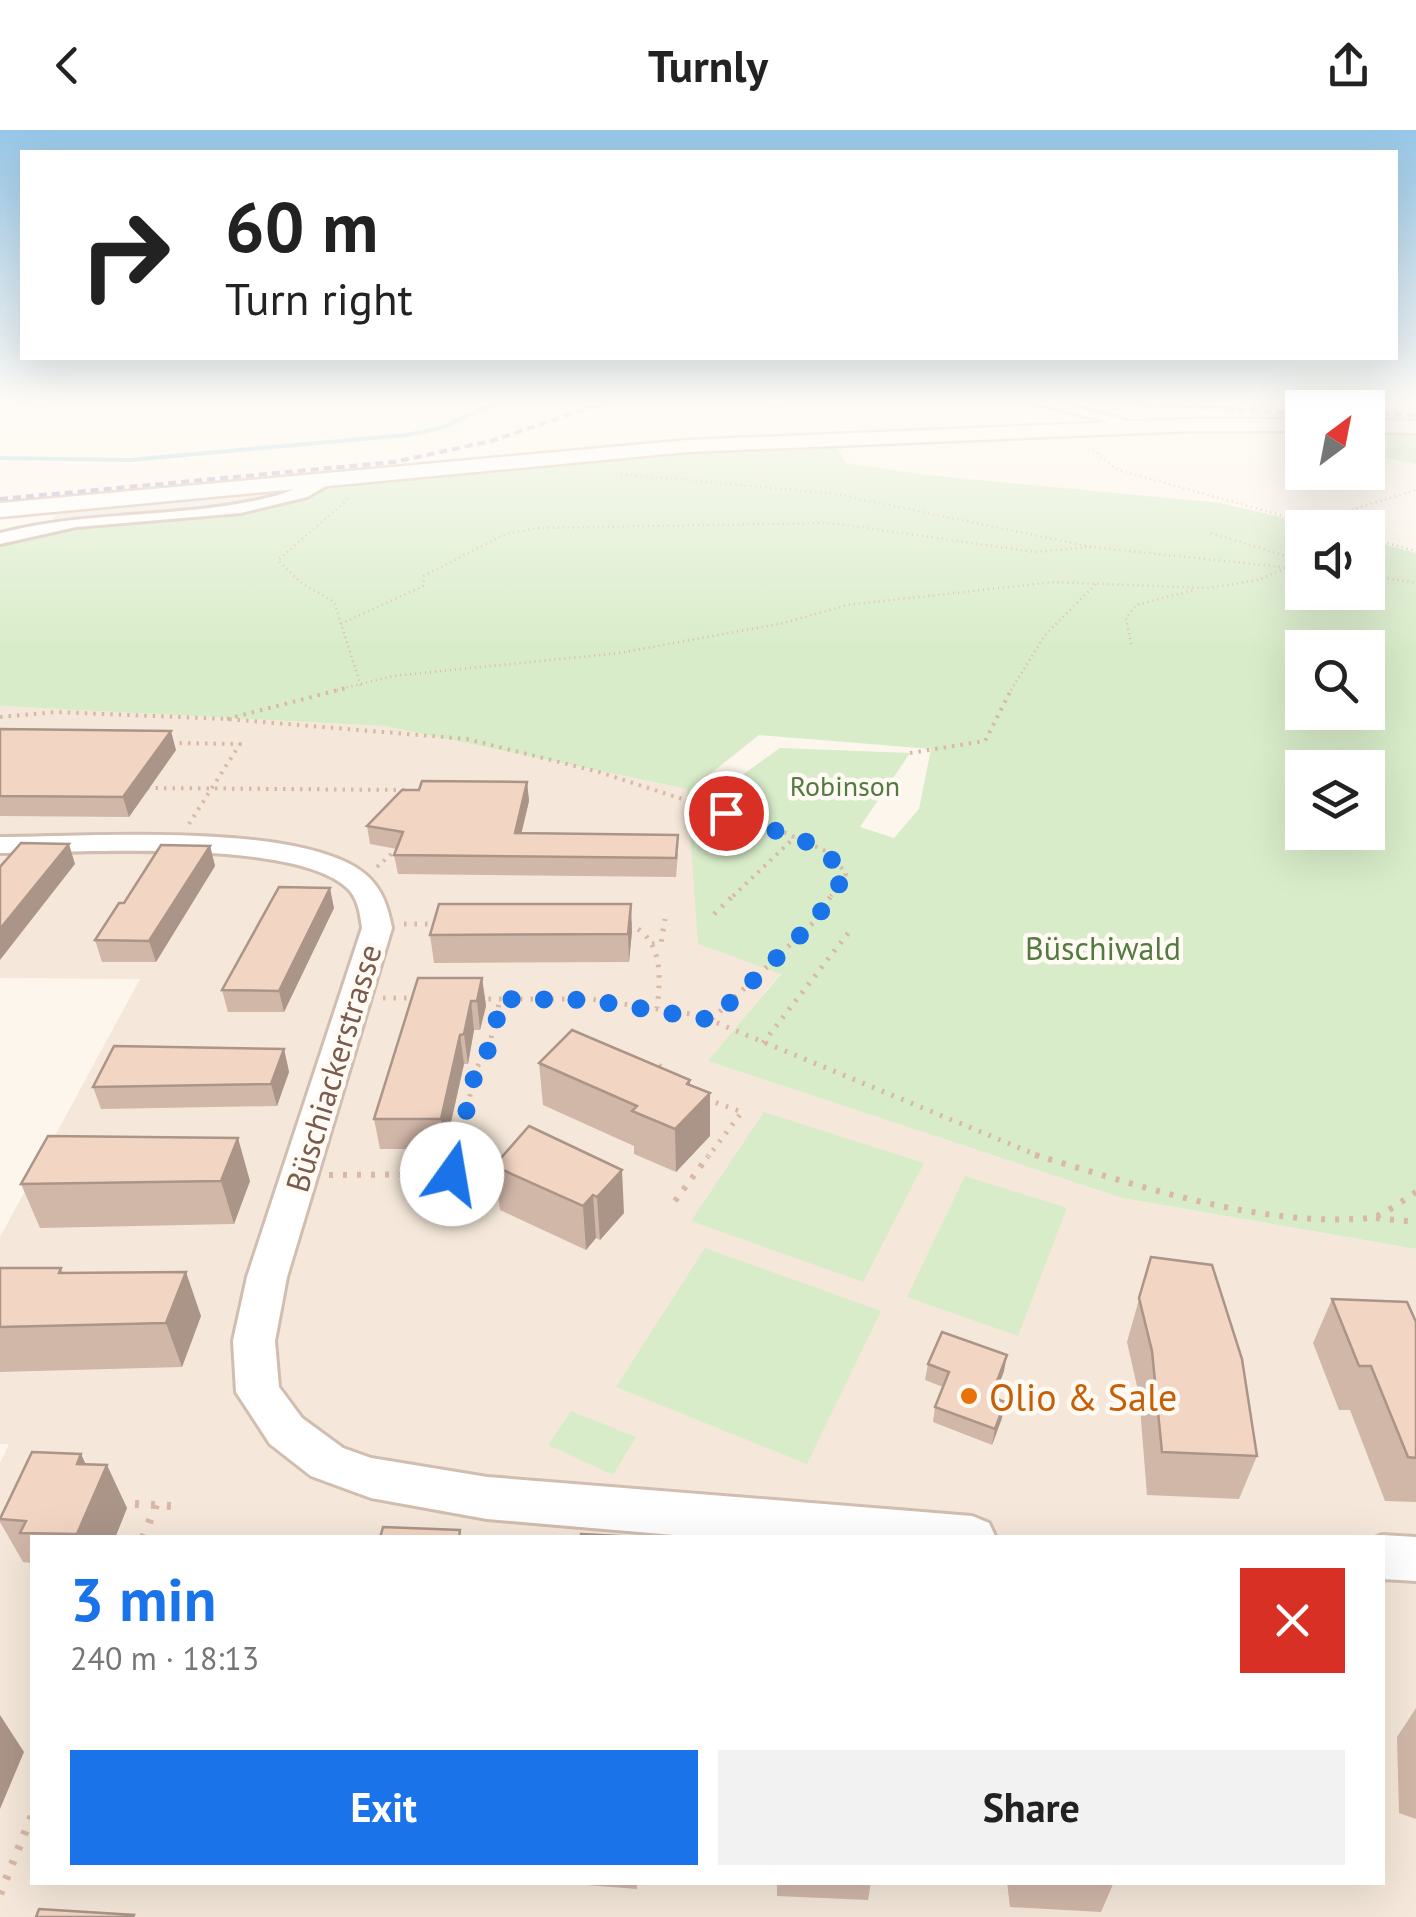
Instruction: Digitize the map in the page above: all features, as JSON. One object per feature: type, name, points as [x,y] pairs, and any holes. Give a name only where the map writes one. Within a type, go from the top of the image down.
[{"type":"main road","points":[[0,510],[283,485]]},
{"type":"street","points":[[0,539],[78,522],[215,510],[290,496],[314,485]]},
{"type":"street","name":"Büschiackerstrasse","points":[[0,845],[243,848],[302,856],[348,874],[367,891],[375,907],[376,928],[268,1277],[254,1341],[258,1392],[286,1430],[327,1462],[371,1478],[487,1498],[936,1535]]},
{"type":"street","points":[[1385,1558],[1416,1558]]},
{"type":"path","points":[[350,485],[349,498],[278,560],[300,582],[334,602],[361,686]]},
{"type":"path","points":[[739,485],[836,494],[1090,547],[1285,568]]},
{"type":"path","points":[[1172,485],[1285,518]]},
{"type":"path","points":[[1355,510],[1416,490]]},
{"type":"path","points":[[341,624],[422,586],[424,576],[462,559],[494,535],[536,526],[555,530],[830,524],[933,534],[1035,552],[1090,547]]},
{"type":"path","points":[[1212,532],[1285,555]]},
{"type":"path","points":[[1385,543],[1416,551]]},
{"type":"path","points":[[1131,644],[1126,618],[1136,606],[1259,580],[1285,568]]},
{"type":"path","points":[[1385,578],[1416,583]]},
{"type":"path","points":[[227,719],[392,676],[619,654],[766,626],[847,605],[980,588],[1096,584],[1207,588]]},
{"type":"path","points":[[910,753],[986,741],[1025,659],[1071,602],[1096,584]]},
{"type":"path","points":[[0,717],[55,712],[372,728],[526,751],[795,836],[830,853],[846,874],[814,922],[712,1020]]},
{"type":"path","points":[[168,742],[240,744],[174,847]]},
{"type":"path","points":[[135,788],[424,790]]},
{"type":"path","points":[[714,914],[795,836]]},
{"type":"path","points":[[369,872],[403,842]]},
{"type":"path","points":[[652,944],[661,944],[665,919]]},
{"type":"path","points":[[623,923],[642,928],[660,962],[658,1008]]},
{"type":"path","points":[[396,924],[451,924]]},
{"type":"path","points":[[763,1043],[848,932]]},
{"type":"path","points":[[378,998],[429,998]]},
{"type":"path","points":[[464,999],[590,1000],[658,1008],[712,1020],[1022,1152],[1161,1192],[1275,1214],[1416,1222]]},
{"type":"path","points":[[322,1175],[452,1174],[476,1069],[484,1062],[488,1040],[497,1028],[500,999]]},
{"type":"path","points":[[659,1064],[668,1070],[674,1086]]},
{"type":"path","points":[[675,1201],[742,1112],[688,1092]]},
{"type":"path","points":[[1373,1218],[1416,1192]]},
{"type":"path","points":[[114,1503],[171,1506]]},
{"type":"path","points":[[144,1535],[156,1506]]},
{"type":"path","points":[[0,1894],[30,1820]]},
{"type":"shaded area","points":[[309,488],[214,508],[51,529],[56,510]]},
{"type":"shaded area","points":[[0,706],[384,726],[687,789],[699,944],[781,973],[709,1061],[1122,1198],[1416,1249],[1416,1917],[0,1917],[0,1463],[9,1444],[0,1444],[0,1237],[140,979],[0,978]]},
{"type":"green space","name":"Büschiwald","points":[[334,485],[1035,485],[1220,503],[1285,518],[1285,610],[1385,610],[1385,545],[1416,553],[1416,1249],[1122,1198],[708,1061],[781,974],[698,944],[687,789],[384,726],[0,706],[0,542],[78,526],[277,499]],"holes":[[[759,735],[931,749],[919,809],[894,838],[860,827],[910,753],[780,748],[728,785],[705,778]]]},
{"type":"green space","points":[[764,1112],[924,1163],[863,1282],[691,1221]]},
{"type":"green space","points":[[965,1176],[1067,1208],[1018,1336],[907,1297]]},
{"type":"green space","points":[[705,1248],[881,1311],[807,1464],[616,1387]]},
{"type":"green space","points":[[571,1411],[636,1437],[613,1475],[548,1445]]},
{"type":"building","points":[[0,729],[171,731],[123,797],[0,796]]},
{"type":"building","points":[[422,781],[527,782],[515,833],[678,835],[676,858],[394,855],[403,832],[367,826],[402,790],[419,790]]},
{"type":"building","points":[[21,843],[69,844],[0,929],[0,867]]},
{"type":"building","points":[[161,845],[210,846],[149,941],[95,940],[119,903],[124,903]]},
{"type":"building","points":[[279,887],[330,888],[279,991],[222,990]]},
{"type":"building","points":[[439,904],[631,904],[628,934],[430,935]]},
{"type":"building","points":[[418,978],[482,978],[477,1001],[471,1001],[464,1034],[460,1035],[441,1119],[374,1119]]},
{"type":"building","points":[[572,1030],[690,1080],[687,1084],[710,1093],[675,1129],[632,1111],[637,1106],[539,1063]]},
{"type":"building","points":[[114,1046],[284,1049],[271,1084],[93,1087]]},
{"type":"building","points":[[529,1126],[622,1170],[583,1206],[494,1166]]},
{"type":"building","points":[[48,1136],[238,1138],[221,1181],[21,1184]]},
{"type":"building","points":[[1151,1257],[1212,1265],[1242,1359],[1257,1456],[1162,1452],[1152,1351],[1139,1298]]},
{"type":"building","points":[[0,1268],[61,1268],[59,1273],[186,1272],[166,1323],[0,1327]]},
{"type":"building","points":[[1332,1299],[1407,1302],[1416,1322],[1416,1458],[1408,1457],[1371,1366],[1359,1366]]},
{"type":"building","name":"Olio & Sale","points":[[942,1332],[1007,1355],[991,1397],[1005,1402],[995,1429],[935,1407],[949,1372],[928,1364]]},
{"type":"building","points":[[32,1452],[81,1454],[77,1464],[107,1465],[77,1534],[20,1533],[26,1521],[0,1519]]},
{"type":"building","points":[[383,1527],[460,1530],[459,1535],[381,1535]]},
{"type":"building","points":[[39,1909],[134,1915],[36,1917]]},
{"type":"railway","points":[[0,499],[145,485]]},
{"type":"place","name":"Olio & Sale","points":[[969,1396]]},
{"type":"route","points":[[452,1174],[476,1069],[484,1062],[488,1040],[497,1028],[500,999],[590,1000],[679,1011],[712,1020],[814,922],[846,874],[830,853],[808,841],[726,813]]},
{"type":"park label","name":"Robinson","points":[[845,785]]}]
